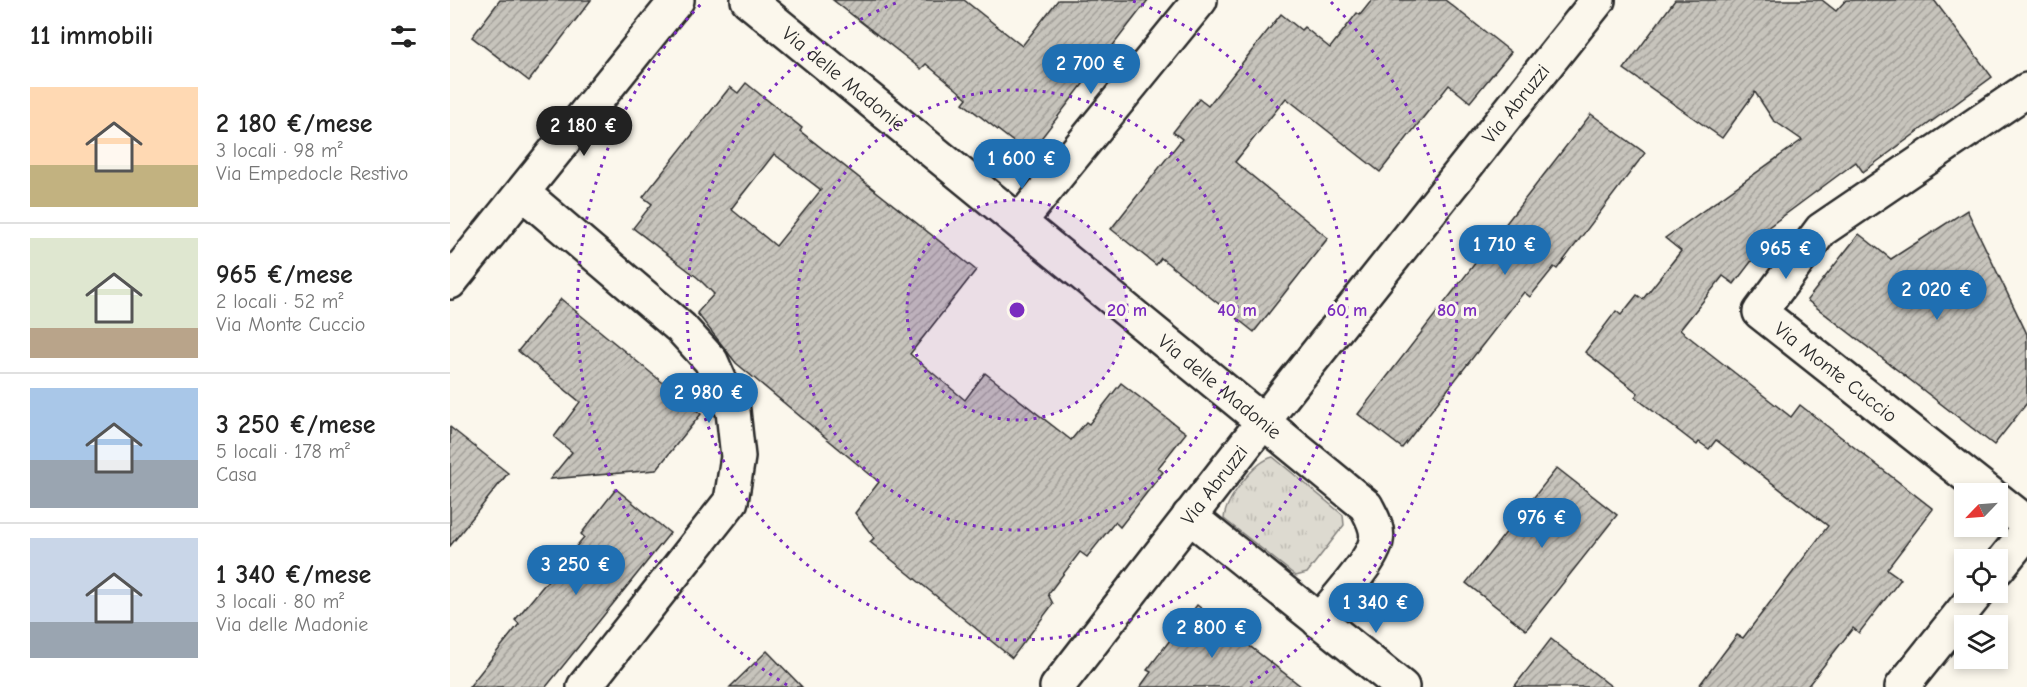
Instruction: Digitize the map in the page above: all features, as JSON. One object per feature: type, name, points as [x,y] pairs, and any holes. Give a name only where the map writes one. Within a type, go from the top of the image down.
[{"type":"street","points":[[450,282],[677,0]]},
{"type":"street","name":"Via delle Madonie","points":[[748,0],[1366,506],[1375,523],[1377,540],[1371,555],[1319,621]]},
{"type":"street","points":[[1020,221],[1200,0]]},
{"type":"street","name":"Via Abruzzi","points":[[1057,687],[1263,421],[1598,0]]},
{"type":"street","name":"Via Monte Cuccio","points":[[1976,483],[1760,312],[1821,230],[2027,90]]},
{"type":"street","points":[[523,193],[681,328],[711,362],[733,411],[738,457],[731,501],[584,687]]},
{"type":"street","points":[[2008,508],[2027,523]]},
{"type":"street","points":[[1189,516],[1402,687]]},
{"type":"street","points":[[2008,556],[2027,532]]},
{"type":"street","points":[[1902,687],[1969,603]]},
{"type":"green space","points":[[1273,457],[1343,515],[1344,525],[1307,573],[1296,576],[1224,519],[1230,502],[1242,482],[1258,466]]},
{"type":"building","points":[[500,0],[591,0],[529,81],[472,37]]},
{"type":"building","points":[[833,0],[964,0],[1022,46],[1058,0],[1148,0],[1029,154],[963,103],[967,98],[926,64],[921,69]]},
{"type":"building","points":[[1372,0],[1445,0],[1511,52],[1470,102],[1449,85],[1380,172],[1286,98],[1235,162],[1328,238],[1254,332],[1161,258],[1156,265],[1111,229],[1182,139],[1173,132],[1199,99],[1208,106],[1281,14],[1301,30],[1304,27],[1330,48],[1357,13],[1360,15]]},
{"type":"building","points":[[1675,0],[1822,0],[1836,11],[1846,0],[1934,0],[1992,77],[1863,172],[1856,162],[1763,231],[1770,237],[1734,284],[1723,276],[1680,330],[1791,417],[1800,405],[1933,509],[1887,569],[1901,579],[1859,633],[1853,628],[1807,687],[1698,687],[1737,635],[1743,638],[1828,526],[1716,440],[1709,449],[1699,442],[1697,445],[1635,397],[1638,393],[1585,352],[1616,311],[1621,315],[1637,295],[1643,299],[1681,251],[1665,238],[1802,140],[1773,120],[1755,92],[1722,138],[1624,69]]},
{"type":"building","points":[[746,83],[802,128],[800,131],[976,270],[910,354],[965,400],[985,373],[1071,440],[1086,422],[1089,424],[1121,383],[1186,433],[1158,468],[1163,472],[1120,527],[1115,522],[1087,557],[1080,552],[1048,594],[1053,604],[1012,658],[870,542],[874,538],[855,513],[879,482],[736,363],[697,313],[714,294],[698,278],[633,228],[652,204],[643,197],[730,87],[738,93]],"holes":[[[774,154],[821,190],[776,246],[731,209]]]},
{"type":"building","points":[[1591,114],[1645,153],[1557,269],[1554,267],[1530,297],[1524,292],[1402,448],[1358,414]]},
{"type":"building","points":[[1967,210],[2027,334],[2027,403],[1994,445],[1807,300],[1859,234],[1891,259]]},
{"type":"building","points":[[561,299],[701,414],[656,470],[550,479],[572,452],[554,437],[580,402],[518,351]]},
{"type":"building","points":[[450,427],[508,473],[450,546]]},
{"type":"building","points":[[1557,468],[1617,515],[1526,630],[1466,583]]},
{"type":"building","points":[[616,489],[670,533],[546,687],[469,687],[519,624],[515,620],[584,537],[581,534]]},
{"type":"building","points":[[1197,605],[1302,687],[1140,687],[1151,672],[1147,670]]},
{"type":"building","points":[[1551,639],[1612,687],[1514,687]]},
{"type":"building","points":[[767,651],[802,687],[730,687]]}]
